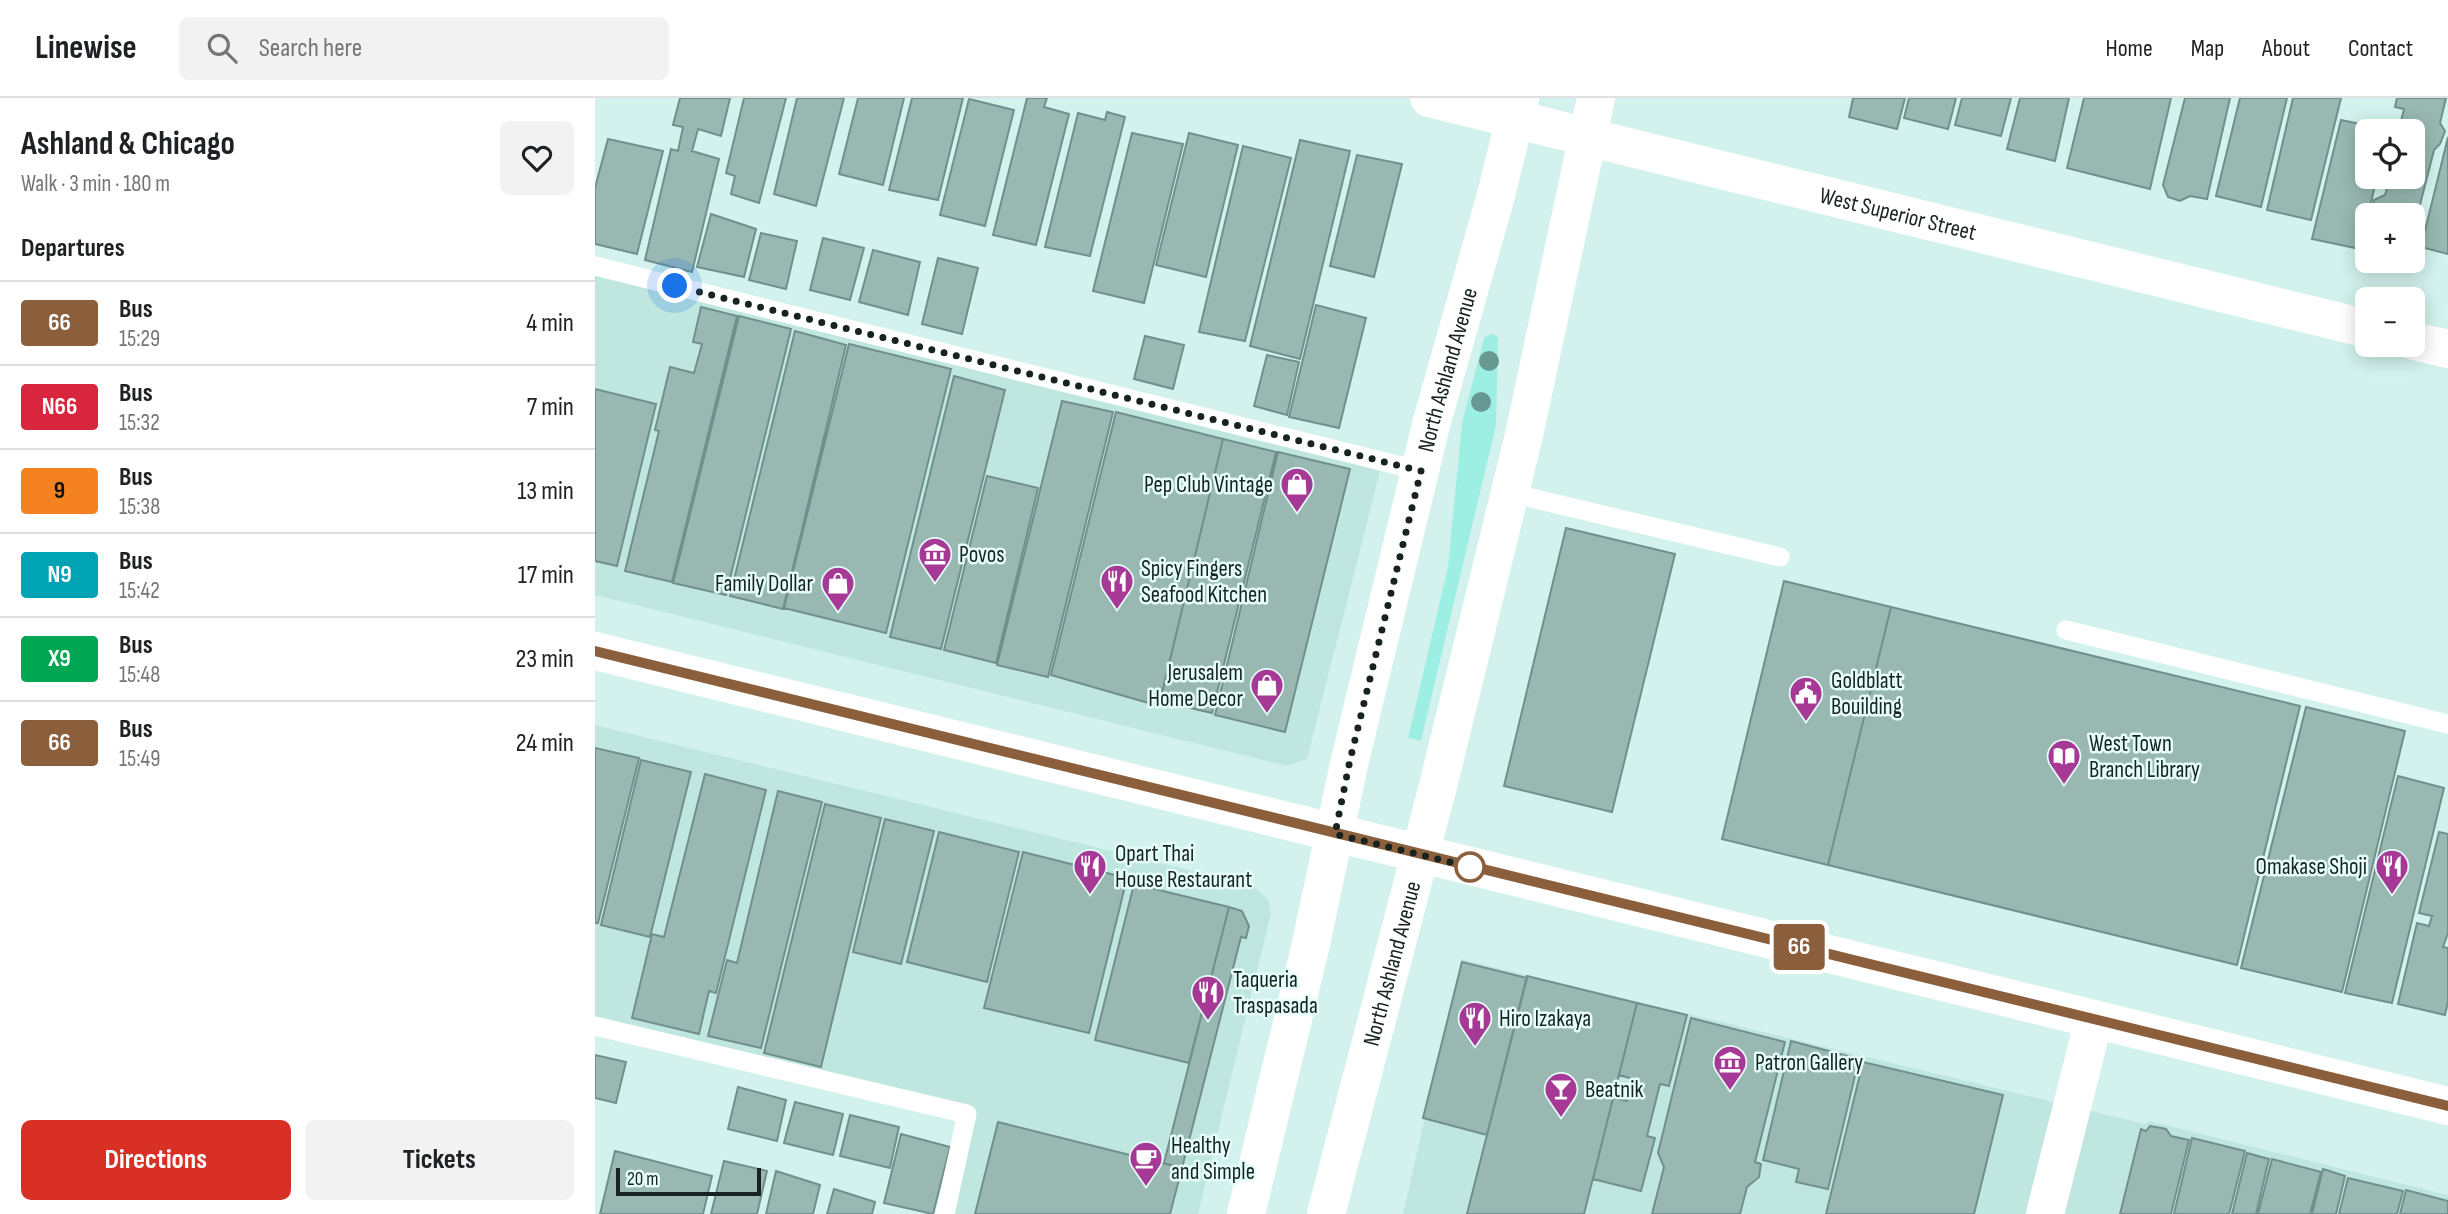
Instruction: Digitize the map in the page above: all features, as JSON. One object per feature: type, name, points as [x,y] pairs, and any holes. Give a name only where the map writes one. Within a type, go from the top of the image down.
[{"type":"main road","name":"West Superior Street","points":[[1429,98],[1518,108],[1587,137],[2355,326]]},
{"type":"main road","name":"North Ashland Avenue","points":[[1332,1213],[1510,493],[1596,98]]},
{"type":"main road","name":"North Ashland Avenue","points":[[1246,1214],[1310,948],[1350,760],[1433,421],[1518,108]]},
{"type":"main road","points":[[2425,344],[2448,349]]},
{"type":"main road","points":[[595,651],[2448,1106]]},
{"type":"main road","points":[[2045,1214],[2094,1019]]},
{"type":"lane","points":[[595,266],[1421,471]]},
{"type":"lane","points":[[1510,493],[1780,557]]},
{"type":"lane","points":[[2066,630],[2448,724]]},
{"type":"lane","points":[[595,1026],[967,1114],[944,1214]]},
{"type":"shaded area","points":[[595,262],[1384,456],[1307,759],[1287,766],[595,595]]},
{"type":"shaded area","points":[[595,725],[1254,886],[1268,900],[1271,913],[1198,1214],[950,1214],[975,1113],[595,1022]]},
{"type":"shaded area","points":[[1461,959],[2145,1124],[2149,1121],[2448,1195],[2448,1214],[1403,1214]]},
{"type":"green space","points":[[1492,334],[1497,336],[1498,340],[1496,425],[1421,741],[1408,738],[1448,567],[1462,423],[1484,338]]},
{"type":"building","points":[[680,98],[730,98],[721,136],[698,129],[692,151],[719,159],[692,272],[645,260],[671,149],[678,151],[683,127],[673,125]]},
{"type":"building","points":[[744,98],[786,98],[759,203],[731,194],[735,176],[726,173]]},
{"type":"building","points":[[797,98],[844,98],[816,206],[774,194]]},
{"type":"building","points":[[858,98],[904,98],[883,185],[839,174]]},
{"type":"building","points":[[912,98],[963,98],[938,200],[889,190]]},
{"type":"building","points":[[1027,98],[1047,98],[1044,107],[1069,114],[1036,245],[993,235]]},
{"type":"building","points":[[1853,98],[1905,98],[1897,129],[1849,117]]},
{"type":"building","points":[[1909,98],[1956,98],[1948,129],[1904,118]]},
{"type":"building","points":[[1962,98],[2011,98],[2001,136],[1955,125]]},
{"type":"building","points":[[2020,98],[2069,98],[2055,161],[2007,149]]},
{"type":"building","points":[[2084,98],[2171,98],[2150,189],[2067,168]]},
{"type":"building","points":[[2185,98],[2230,98],[2207,199],[2190,196],[2180,201],[2168,197],[2163,185]]},
{"type":"building","points":[[2240,98],[2287,98],[2261,207],[2216,196]]},
{"type":"building","points":[[2293,98],[2341,98],[2311,220],[2267,210]]},
{"type":"building","points":[[2397,98],[2446,98],[2440,123],[2445,131],[2440,144],[2434,150],[2425,185],[2425,119],[2402,119],[2404,109],[2395,107]]},
{"type":"building","points":[[969,99],[1014,110],[985,226],[940,215]]},
{"type":"building","points":[[1107,112],[1125,117],[1090,256],[1045,247],[1078,113],[1105,120]]},
{"type":"building","points":[[2341,120],[2355,123],[2355,189],[2374,189],[2371,203],[2355,203],[2355,248],[2312,239]]},
{"type":"building","points":[[1132,133],[1183,144],[1144,303],[1093,291]]},
{"type":"building","points":[[1189,133],[1238,145],[1206,277],[1156,265]]},
{"type":"building","points":[[2448,137],[2448,254],[2425,248],[2425,231]]},
{"type":"building","points":[[608,139],[663,151],[637,254],[595,244],[595,188]]},
{"type":"building","points":[[1300,140],[1350,151],[1300,359],[1250,346]]},
{"type":"building","points":[[1243,146],[1291,158],[1245,341],[1199,332]]},
{"type":"building","points":[[1357,155],[1402,164],[1374,277],[1330,266]]},
{"type":"building","points":[[2387,189],[2424,189],[2420,203],[2373,203],[2385,195]]},
{"type":"building","points":[[711,214],[756,229],[744,277],[697,267]]},
{"type":"building","points":[[761,233],[797,241],[786,289],[749,280]]},
{"type":"building","points":[[823,238],[864,248],[850,300],[810,290]]},
{"type":"building","points":[[873,250],[920,262],[908,315],[859,302]]},
{"type":"building","points":[[938,258],[978,268],[962,334],[922,324]]},
{"type":"building","points":[[1316,305],[1366,318],[1339,428],[1289,417]]},
{"type":"building","points":[[701,307],[737,316],[672,582],[625,571],[659,431],[655,430],[670,367],[694,373],[702,344],[693,342]]},
{"type":"building","points":[[739,316],[791,329],[726,595],[673,583]]},
{"type":"building","points":[[795,331],[846,345],[783,609],[730,596]]},
{"type":"building","points":[[1145,336],[1184,345],[1173,389],[1134,379]]},
{"type":"building","points":[[849,344],[951,369],[886,633],[784,608]]},
{"type":"building","points":[[1267,355],[1299,362],[1287,415],[1254,406]]},
{"type":"building","points":[[954,376],[1005,390],[941,649],[890,637]]},
{"type":"building","points":[[595,389],[656,404],[617,566],[595,561]]},
{"type":"building","points":[[1062,401],[1113,412],[1048,677],[997,665]]},
{"type":"building","points":[[1116,412],[1223,439],[1159,706],[1051,675]]},
{"type":"building","points":[[1223,439],[1276,452],[1212,713],[1160,701]]},
{"type":"building","points":[[1278,452],[1350,469],[1285,732],[1215,715]]},
{"type":"building","points":[[987,476],[1038,488],[996,663],[944,650]]},
{"type":"building","points":[[1566,528],[1675,554],[1612,812],[1504,786]]},
{"type":"building","name":"Goldblatt Bouilding","points":[[1784,581],[1891,607],[1828,865],[1722,839]]},
{"type":"building","name":"West Town Branch Library","points":[[1891,607],[2300,706],[2237,965],[1828,865]]},
{"type":"building","points":[[2306,707],[2405,731],[2342,992],[2241,968]]},
{"type":"building","points":[[595,748],[639,758],[598,923],[595,923]]},
{"type":"building","points":[[641,760],[691,772],[650,937],[601,925]]},
{"type":"building","points":[[705,774],[766,790],[716,993],[709,991],[699,1034],[632,1018],[652,934],[664,937]]},
{"type":"building","points":[[2398,776],[2444,788],[2392,1003],[2345,993]]},
{"type":"building","points":[[778,791],[822,802],[761,1048],[708,1036],[727,960],[737,963]]},
{"type":"building","points":[[825,804],[881,818],[821,1067],[764,1053]]},
{"type":"building","points":[[885,819],[934,831],[901,964],[853,952]]},
{"type":"building","points":[[939,832],[1019,852],[987,982],[907,962]]},
{"type":"building","points":[[2439,832],[2448,834],[2448,933],[2443,947],[2448,948],[2448,1002],[2445,1015],[2398,1004],[2417,923],[2429,926],[2432,916],[2419,913]]},
{"type":"building","points":[[1023,852],[1127,878],[1089,1033],[984,1008]]},
{"type":"building","points":[[1134,884],[1229,907],[1189,1063],[1095,1040]]},
{"type":"building","points":[[1229,907],[1242,911],[1249,926],[1246,938],[1241,937],[1182,1168],[1164,1163]]},
{"type":"building","name":"Hiro Izakaya","points":[[1462,962],[1527,978],[1487,1135],[1423,1118]]},
{"type":"building","points":[[1527,976],[1637,1003],[1584,1214],[1467,1214]]},
{"type":"building","points":[[1637,1003],[1687,1015],[1669,1086],[1660,1084],[1647,1136],[1655,1138],[1641,1191],[1593,1179],[1613,1098],[1627,1101],[1633,1079],[1619,1075]]},
{"type":"building","points":[[1691,1018],[1785,1042],[1755,1162],[1761,1164],[1759,1177],[1747,1187],[1740,1214],[1652,1214],[1664,1167],[1658,1153]]},
{"type":"building","points":[[1791,1041],[1859,1059],[1828,1189],[1796,1182],[1799,1169],[1763,1160]]},
{"type":"building","points":[[595,1055],[626,1062],[616,1103],[595,1098]]},
{"type":"building","points":[[1863,1062],[2003,1095],[1974,1214],[1826,1214]]},
{"type":"building","points":[[738,1087],[786,1100],[777,1141],[728,1129]]},
{"type":"building","points":[[795,1102],[843,1114],[833,1155],[784,1143]]},
{"type":"building","points":[[850,1115],[899,1127],[890,1168],[840,1156]]},
{"type":"building","points":[[998,1122],[1182,1168],[1170,1214],[975,1214]]},
{"type":"building","points":[[2150,1126],[2166,1129],[2171,1136],[2189,1140],[2171,1214],[2120,1214],[2141,1129],[2146,1131]]},
{"type":"building","points":[[901,1134],[950,1147],[933,1214],[884,1203]]},
{"type":"building","points":[[2192,1138],[2245,1151],[2229,1214],[2174,1214]]},
{"type":"building","points":[[615,1151],[712,1176],[703,1214],[600,1214]]},
{"type":"building","points":[[2247,1153],[2269,1159],[2256,1214],[2232,1214]]},
{"type":"building","points":[[2272,1159],[2321,1172],[2310,1214],[2258,1214]]},
{"type":"building","points":[[724,1161],[767,1171],[757,1214],[711,1214]]},
{"type":"building","points":[[2323,1169],[2345,1176],[2336,1214],[2312,1214]]},
{"type":"building","points":[[776,1171],[820,1185],[813,1214],[766,1214]]},
{"type":"building","points":[[2348,1178],[2403,1191],[2397,1214],[2339,1214]]},
{"type":"building","points":[[834,1189],[875,1202],[872,1214],[827,1214]]},
{"type":"building","points":[[2406,1190],[2448,1201],[2448,1214],[2400,1214]]},
{"type":"bus line","name":"66","points":[[595,651],[2448,1106]]},
{"type":"place","name":"Pep Club Vintage","points":[[1297,514]]},
{"type":"place","name":"Povos","points":[[935,584]]},
{"type":"place","name":"Spicy Fingers Seafood Kitchen","points":[[1117,611]]},
{"type":"place","name":"Family Dollar","points":[[838,613]]},
{"type":"place","name":"Jerusalem Home Decor","points":[[1267,715]]},
{"type":"place","name":"Goldblatt Bouilding","points":[[1806,723]]},
{"type":"place","name":"West Town Branch Library","points":[[2064,786]]},
{"type":"place","name":"Opart Thai House Restaurant","points":[[1090,896]]},
{"type":"place","name":"Omakase Shoji","points":[[2392,896]]},
{"type":"place","name":"Taqueria Traspasada","points":[[1208,1022]]},
{"type":"place","name":"Hiro Izakaya","points":[[1475,1048]]},
{"type":"place","name":"Patron Gallery","points":[[1730,1092]]},
{"type":"place","name":"Beatnik","points":[[1561,1119]]},
{"type":"place","name":"Healthy and Simple","points":[[1146,1188]]},
{"type":"route","points":[[675,286],[1421,471],[1350,760],[1335,834],[1479,869],[1470,867]]}]
